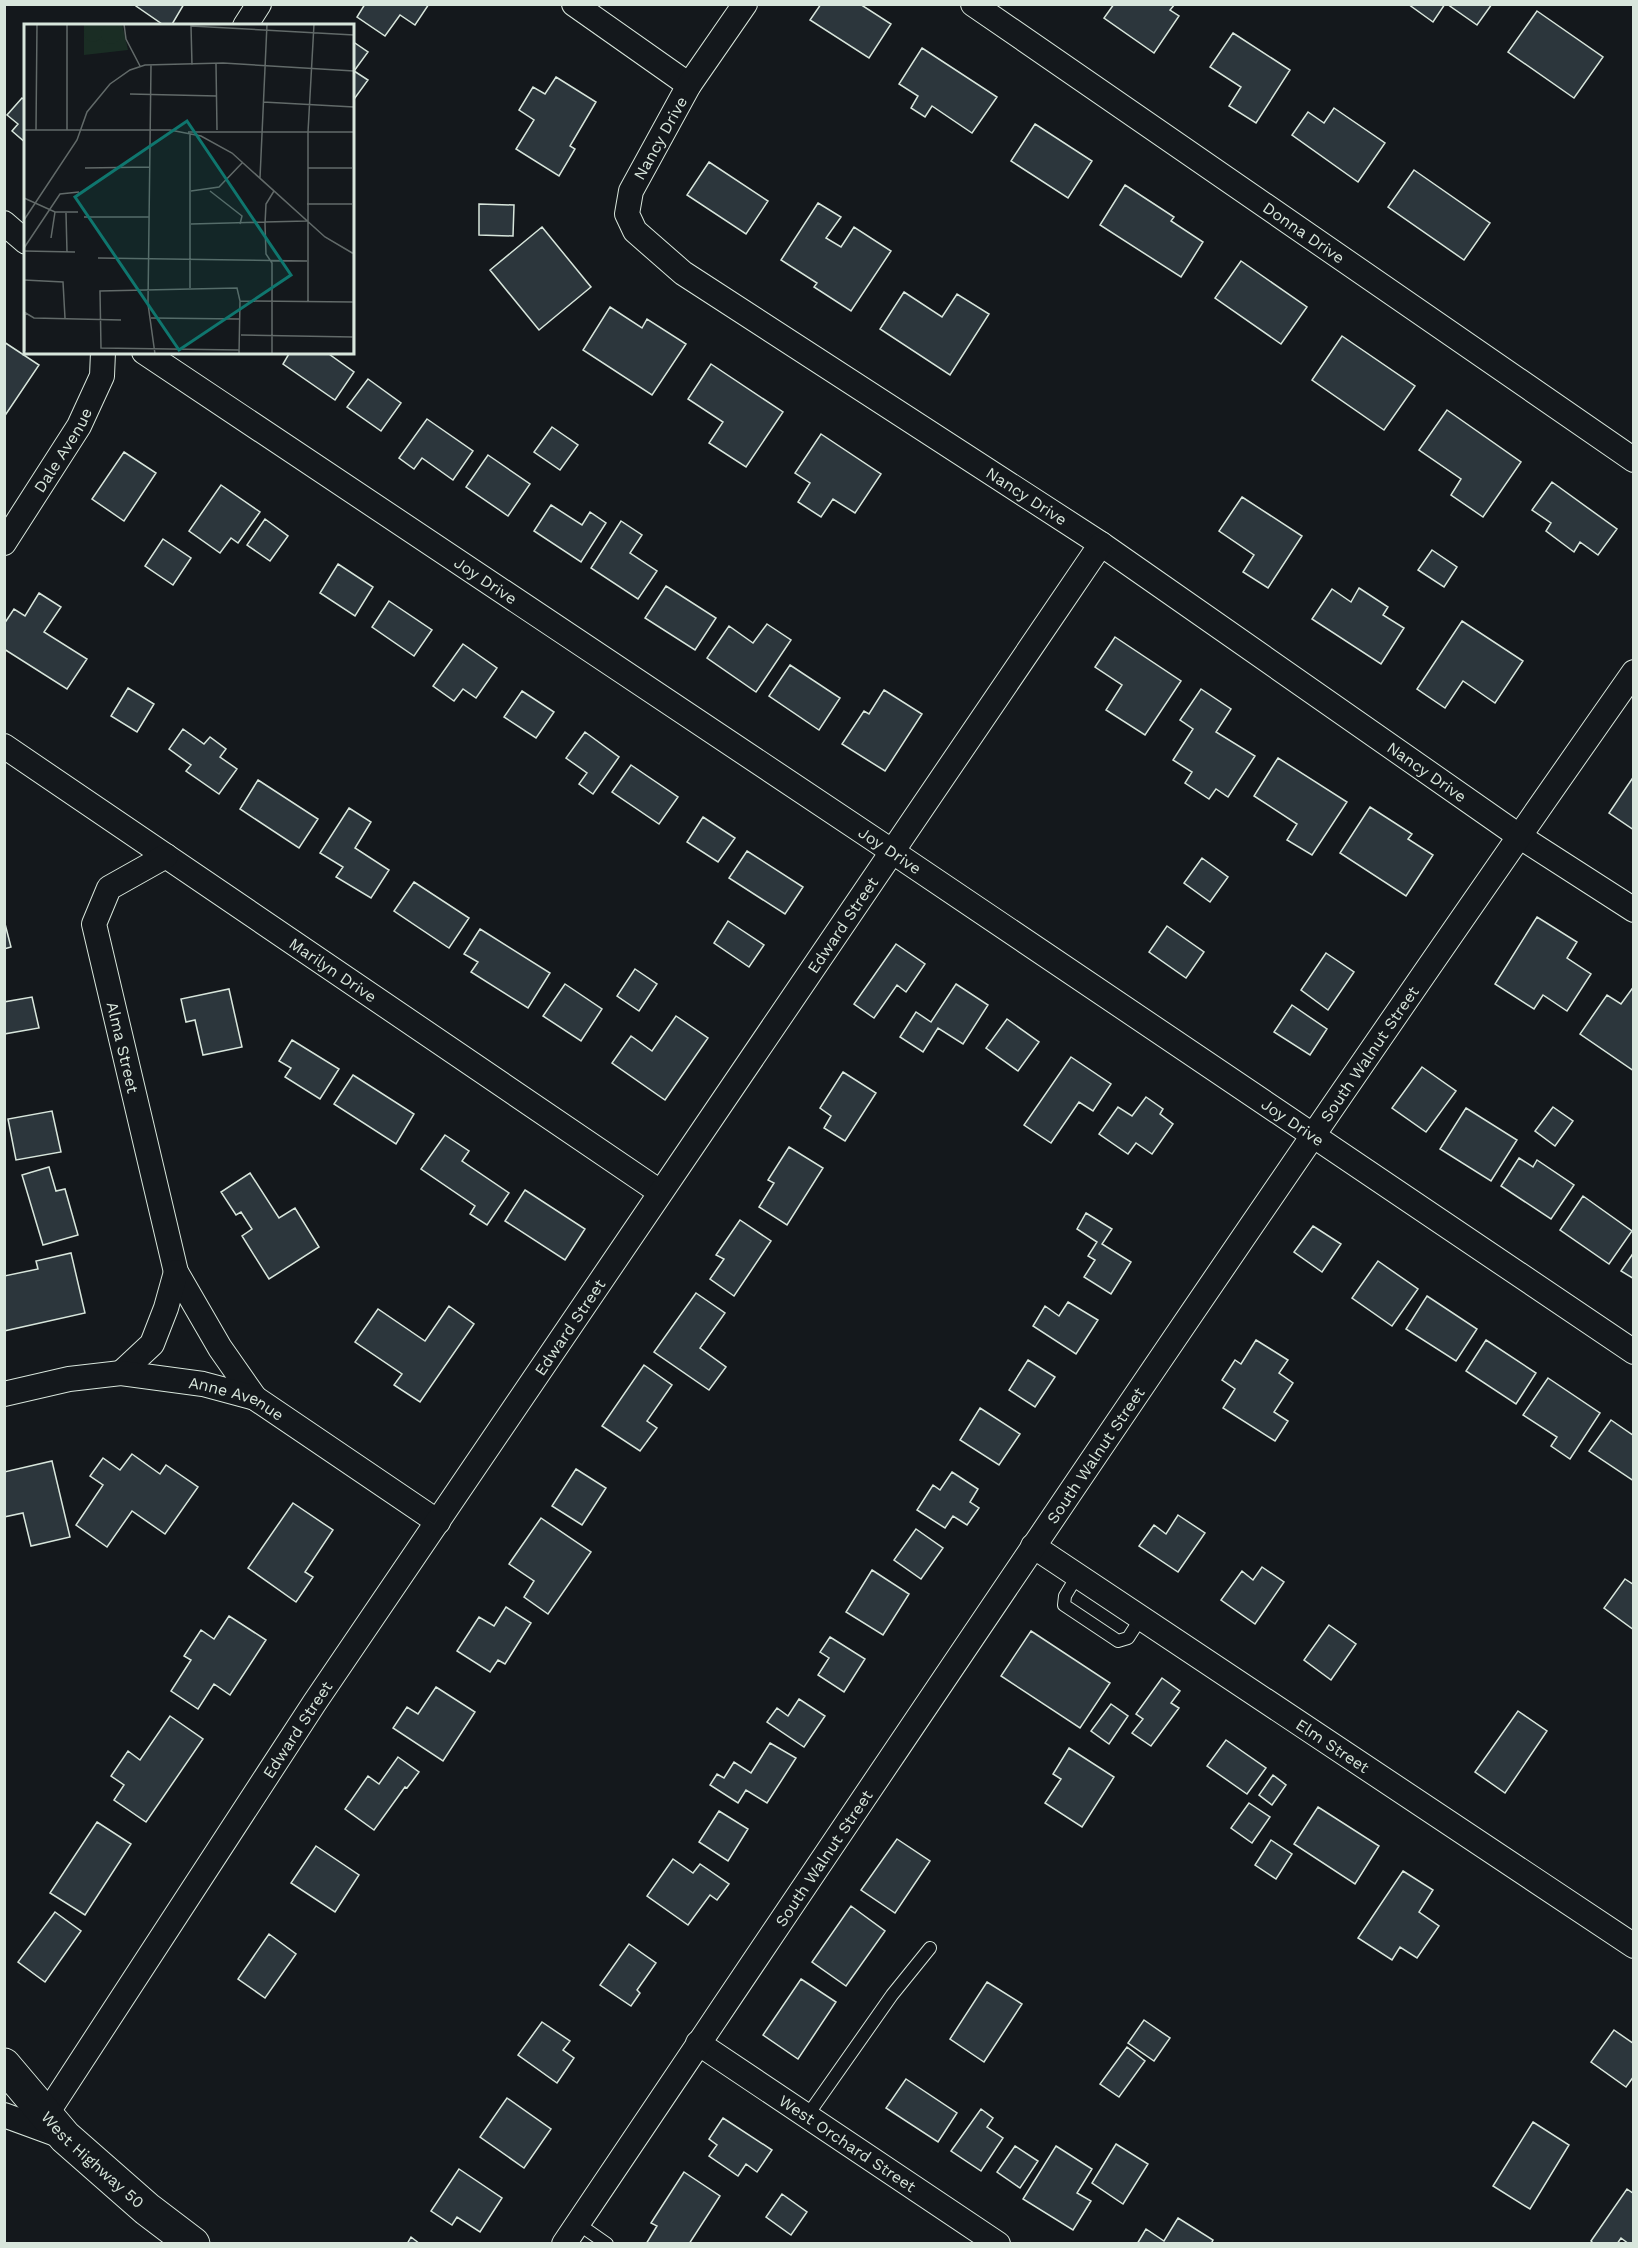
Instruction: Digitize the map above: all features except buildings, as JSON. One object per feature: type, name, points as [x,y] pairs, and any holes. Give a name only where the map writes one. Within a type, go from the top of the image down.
[{"type":"main road","name":"West Highway 50","points":[[4,2066],[56,2126],[147,2210],[193,2244]]},
{"type":"street","points":[[246,24],[259,4]]},
{"type":"street","points":[[574,4],[689,85]]},
{"type":"street","name":"Nancy Drive","points":[[745,4],[689,85],[631,190],[627,214],[635,231],[683,273],[1101,544],[1519,836],[1634,910]]},
{"type":"street","name":"Donna Drive","points":[[973,4],[1634,460]]},
{"type":"street","points":[[4,223],[24,240]]},
{"type":"street","name":"Dale Avenue","points":[[4,543],[79,426],[102,376],[102,354]]},
{"type":"street","name":"Joy Drive","points":[[147,354],[893,852],[1311,1137],[1634,1352]]},
{"type":"street","name":"Edward Street","points":[[56,2126],[315,1702],[1101,544]]},
{"type":"street","name":"South Walnut Street","points":[[564,2244],[1311,1137],[1634,672]]},
{"type":"street","name":"Marilyn Drive","points":[[4,746],[660,1192]]},
{"type":"street","name":"Alma Street","points":[[166,856],[109,888],[94,924],[176,1272],[220,1348],[255,1398]]},
{"type":"street","name":"Alma Street","points":[[121,1373],[152,1344],[166,1308],[176,1272]]},
{"type":"street","name":"Anne Avenue","points":[[4,1394],[69,1379],[121,1373],[203,1384],[255,1398],[438,1522]]},
{"type":"street","name":"Elm Street","points":[[1033,1546],[1634,1946]]},
{"type":"street","name":"West Orchard Street","points":[[698,2043],[998,2244]]},
{"type":"street","points":[[4,2115],[56,2126]]},
{"type":"lane","points":[[1077,1576],[1065,1596],[1064,1605],[1118,1641],[1128,1638],[1141,1618]]},
{"type":"lane","points":[[807,2116],[892,1995],[930,1948]]},
{"type":"lane","points":[[577,2223],[608,2244]]}]
